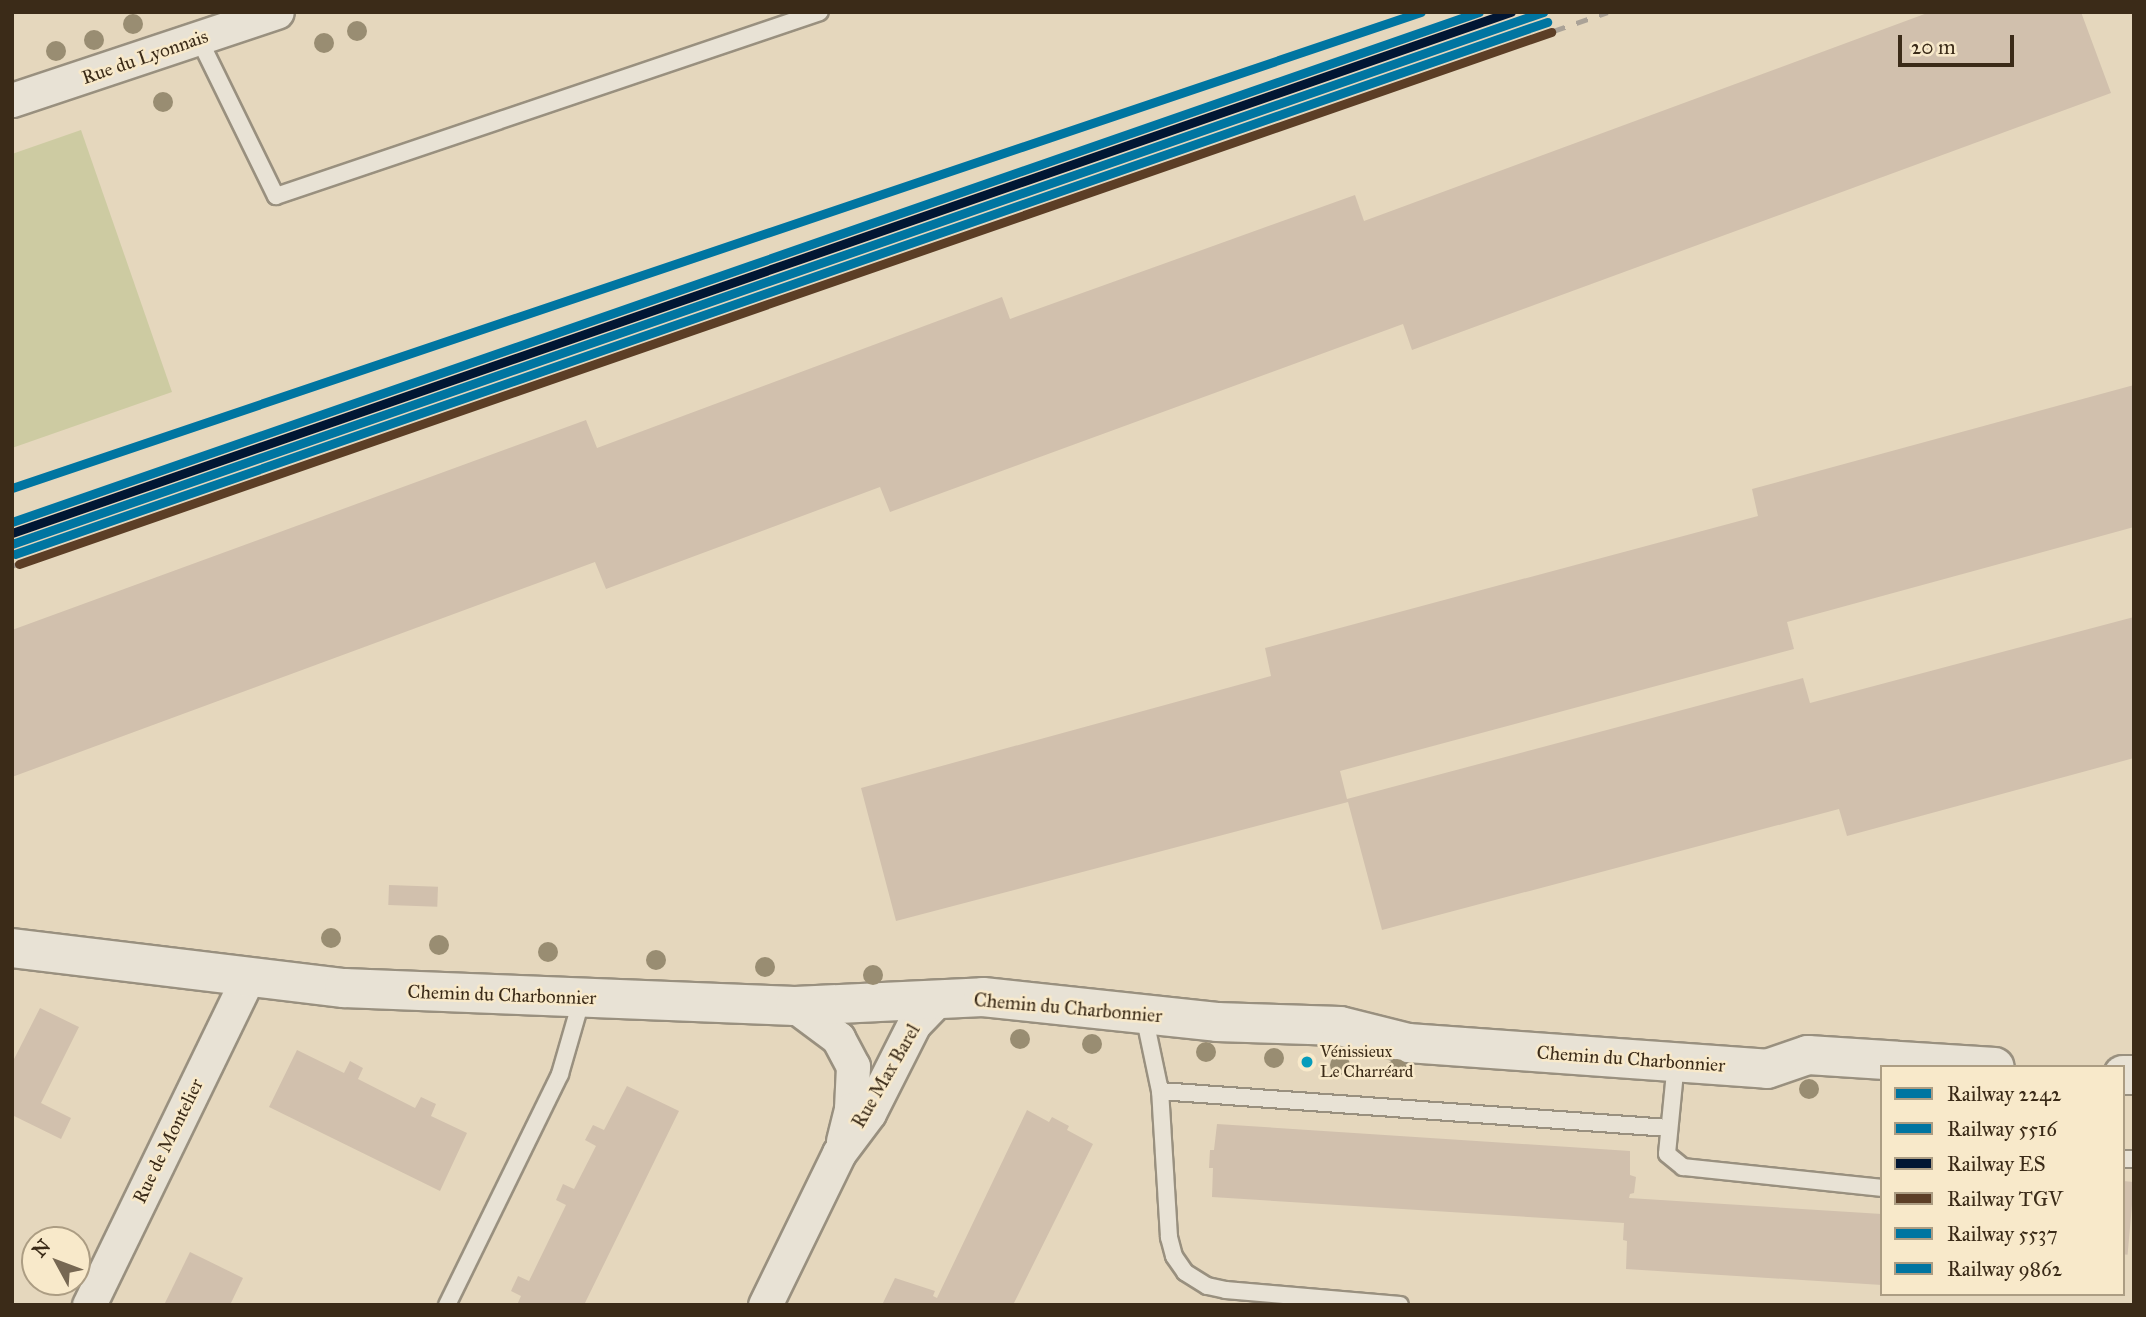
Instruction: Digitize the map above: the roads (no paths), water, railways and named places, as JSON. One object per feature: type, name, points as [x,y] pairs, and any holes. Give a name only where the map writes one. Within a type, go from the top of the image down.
[{"type":"street","name":"Rue du Lyonnais","points":[[12,100],[277,12]]},
{"type":"street","name":"Chemin du Charbonnier","points":[[13,951],[344,989],[795,1006],[983,998],[1217,1022],[1339,1026],[1408,1043],[1767,1069],[1808,1055],[1964,1065]]},
{"type":"street","name":"Rue de Montelier","points":[[89,1305],[248,978]]},
{"type":"street","name":"Rue Max Barel","points":[[839,1153],[869,1113],[914,1024],[936,1001]]},
{"type":"street","name":"Rue Max Barel","points":[[765,1305],[839,1153],[851,1109],[853,1066],[838,1038],[795,1006]]},
{"type":"lane","points":[[199,39],[276,196],[820,12]]},
{"type":"lane","points":[[447,1305],[560,1073],[582,998]]},
{"type":"lane","points":[[1144,1015],[1160,1091],[1169,1237],[1174,1256],[1185,1272],[1207,1286],[1226,1290],[1400,1305]]},
{"type":"lane","points":[[1675,1062],[1667,1154],[1683,1167],[1880,1188]]},
{"type":"lane","points":[[1160,1091],[1669,1128]]},
{"type":"railway","points":[[12,566],[1608,12]]},
{"type":"rail line","name":"5537","points":[[12,488],[1421,12]]},
{"type":"rail line","name":"9862","points":[[12,522],[1479,12]]},
{"type":"rail line","name":"ES","points":[[12,533],[1511,12]]},
{"type":"rail line","name":"2242","points":[[12,544],[1543,12]]},
{"type":"rail line","name":"5516","points":[[15,554],[1547,22]]},
{"type":"rail line","name":"TGV","points":[[19,564],[1551,32]]},
{"type":"place","name":"Vénissieux Le Charréard","points":[[1307,1062]]}]
